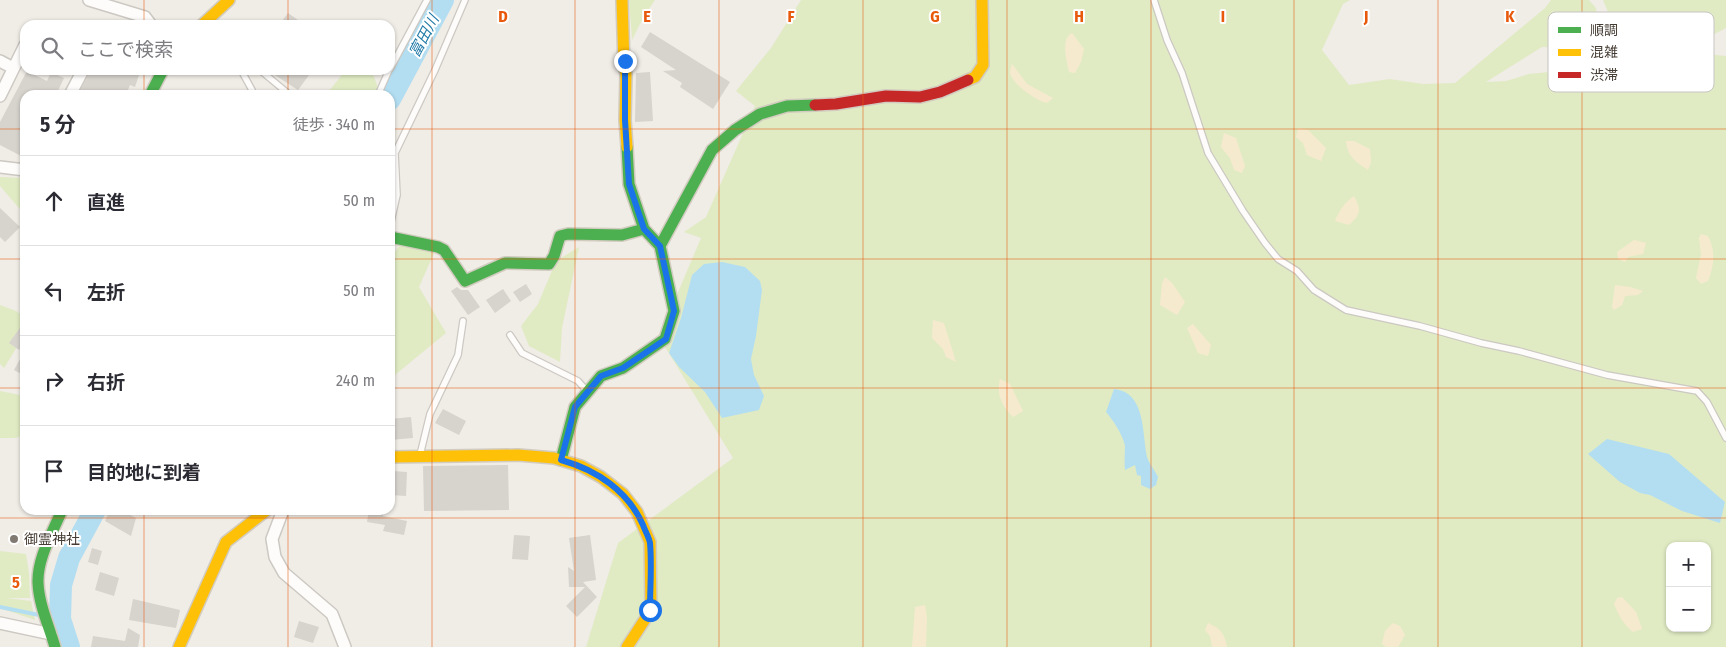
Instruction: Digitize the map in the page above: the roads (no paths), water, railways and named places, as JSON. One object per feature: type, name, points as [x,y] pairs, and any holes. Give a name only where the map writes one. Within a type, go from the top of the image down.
[{"type":"street","points":[[90,0],[145,17],[147,20]]},
{"type":"street","points":[[210,20],[229,0]]},
{"type":"street","points":[[561,460],[575,407],[601,376],[623,368],[666,339],[674,311],[660,246],[644,229],[629,184],[625,120],[626,74],[624,65],[622,0]]},
{"type":"street","points":[[660,246],[712,150],[735,130],[760,114],[787,106],[836,104],[886,96],[920,97],[940,92],[975,77],[983,65],[982,0]]},
{"type":"street","points":[[0,96],[20,55]]},
{"type":"street","points":[[0,62],[14,68]]},
{"type":"street","points":[[73,90],[80,75]]},
{"type":"street","points":[[153,90],[160,75]]},
{"type":"street","points":[[0,167],[20,169]]},
{"type":"street","points":[[395,238],[438,246],[444,250],[465,282],[505,264],[549,264],[554,256],[560,236],[568,234],[622,235],[644,229]]},
{"type":"street","points":[[395,457],[518,454],[561,460],[581,466],[601,477],[623,494],[637,512],[650,542],[650,610],[627,647]]},
{"type":"street","points":[[55,647],[42,605],[38,583],[39,569],[60,515]]},
{"type":"street","points":[[179,647],[226,542],[261,515]]},
{"type":"street","points":[[281,515],[272,540],[275,557],[284,573],[332,614],[345,647]]},
{"type":"street","points":[[0,623],[50,630]]},
{"type":"lane","points":[[395,60],[427,0]]},
{"type":"lane","points":[[395,204],[397,195],[395,153],[435,70],[465,0]]},
{"type":"lane","points":[[1154,0],[1167,40],[1182,73],[1208,154],[1265,243],[1278,259],[1297,271],[1314,290],[1346,310],[1420,326],[1607,375],[1696,391],[1707,402],[1726,438]]},
{"type":"lane","points":[[244,75],[252,90]]},
{"type":"lane","points":[[266,75],[284,90]]},
{"type":"lane","points":[[380,90],[387,75]]},
{"type":"lane","points":[[420,457],[430,414],[458,355],[462,321]]},
{"type":"lane","points":[[510,335],[522,353],[578,381],[587,392]]},
{"type":"water","points":[[722,262],[745,267],[760,281],[762,290],[751,359],[754,375],[764,396],[759,410],[722,418],[705,392],[679,367],[669,353],[681,318],[692,275],[704,264]]},
{"type":"water","points":[[1114,389],[1124,392],[1132,398],[1141,415],[1147,457],[1158,477],[1156,485],[1150,489],[1141,485],[1141,476],[1137,475],[1135,465],[1125,470],[1124,442],[1112,419],[1106,412]]},
{"type":"water","points":[[1607,439],[1669,454],[1725,502],[1720,523],[1682,511],[1620,482],[1588,454]]},
{"type":"waterway","name":"富田川","points":[[395,90],[443,0]]},
{"type":"waterway","name":"富田川","points":[[69,647],[60,619],[61,585],[69,558],[92,515]]},
{"type":"waterway","points":[[0,607],[39,615]]},
{"type":"waterway","points":[[51,617],[60,619]]},
{"type":"place","name":"御霊神社","points":[[14,539]]}]
